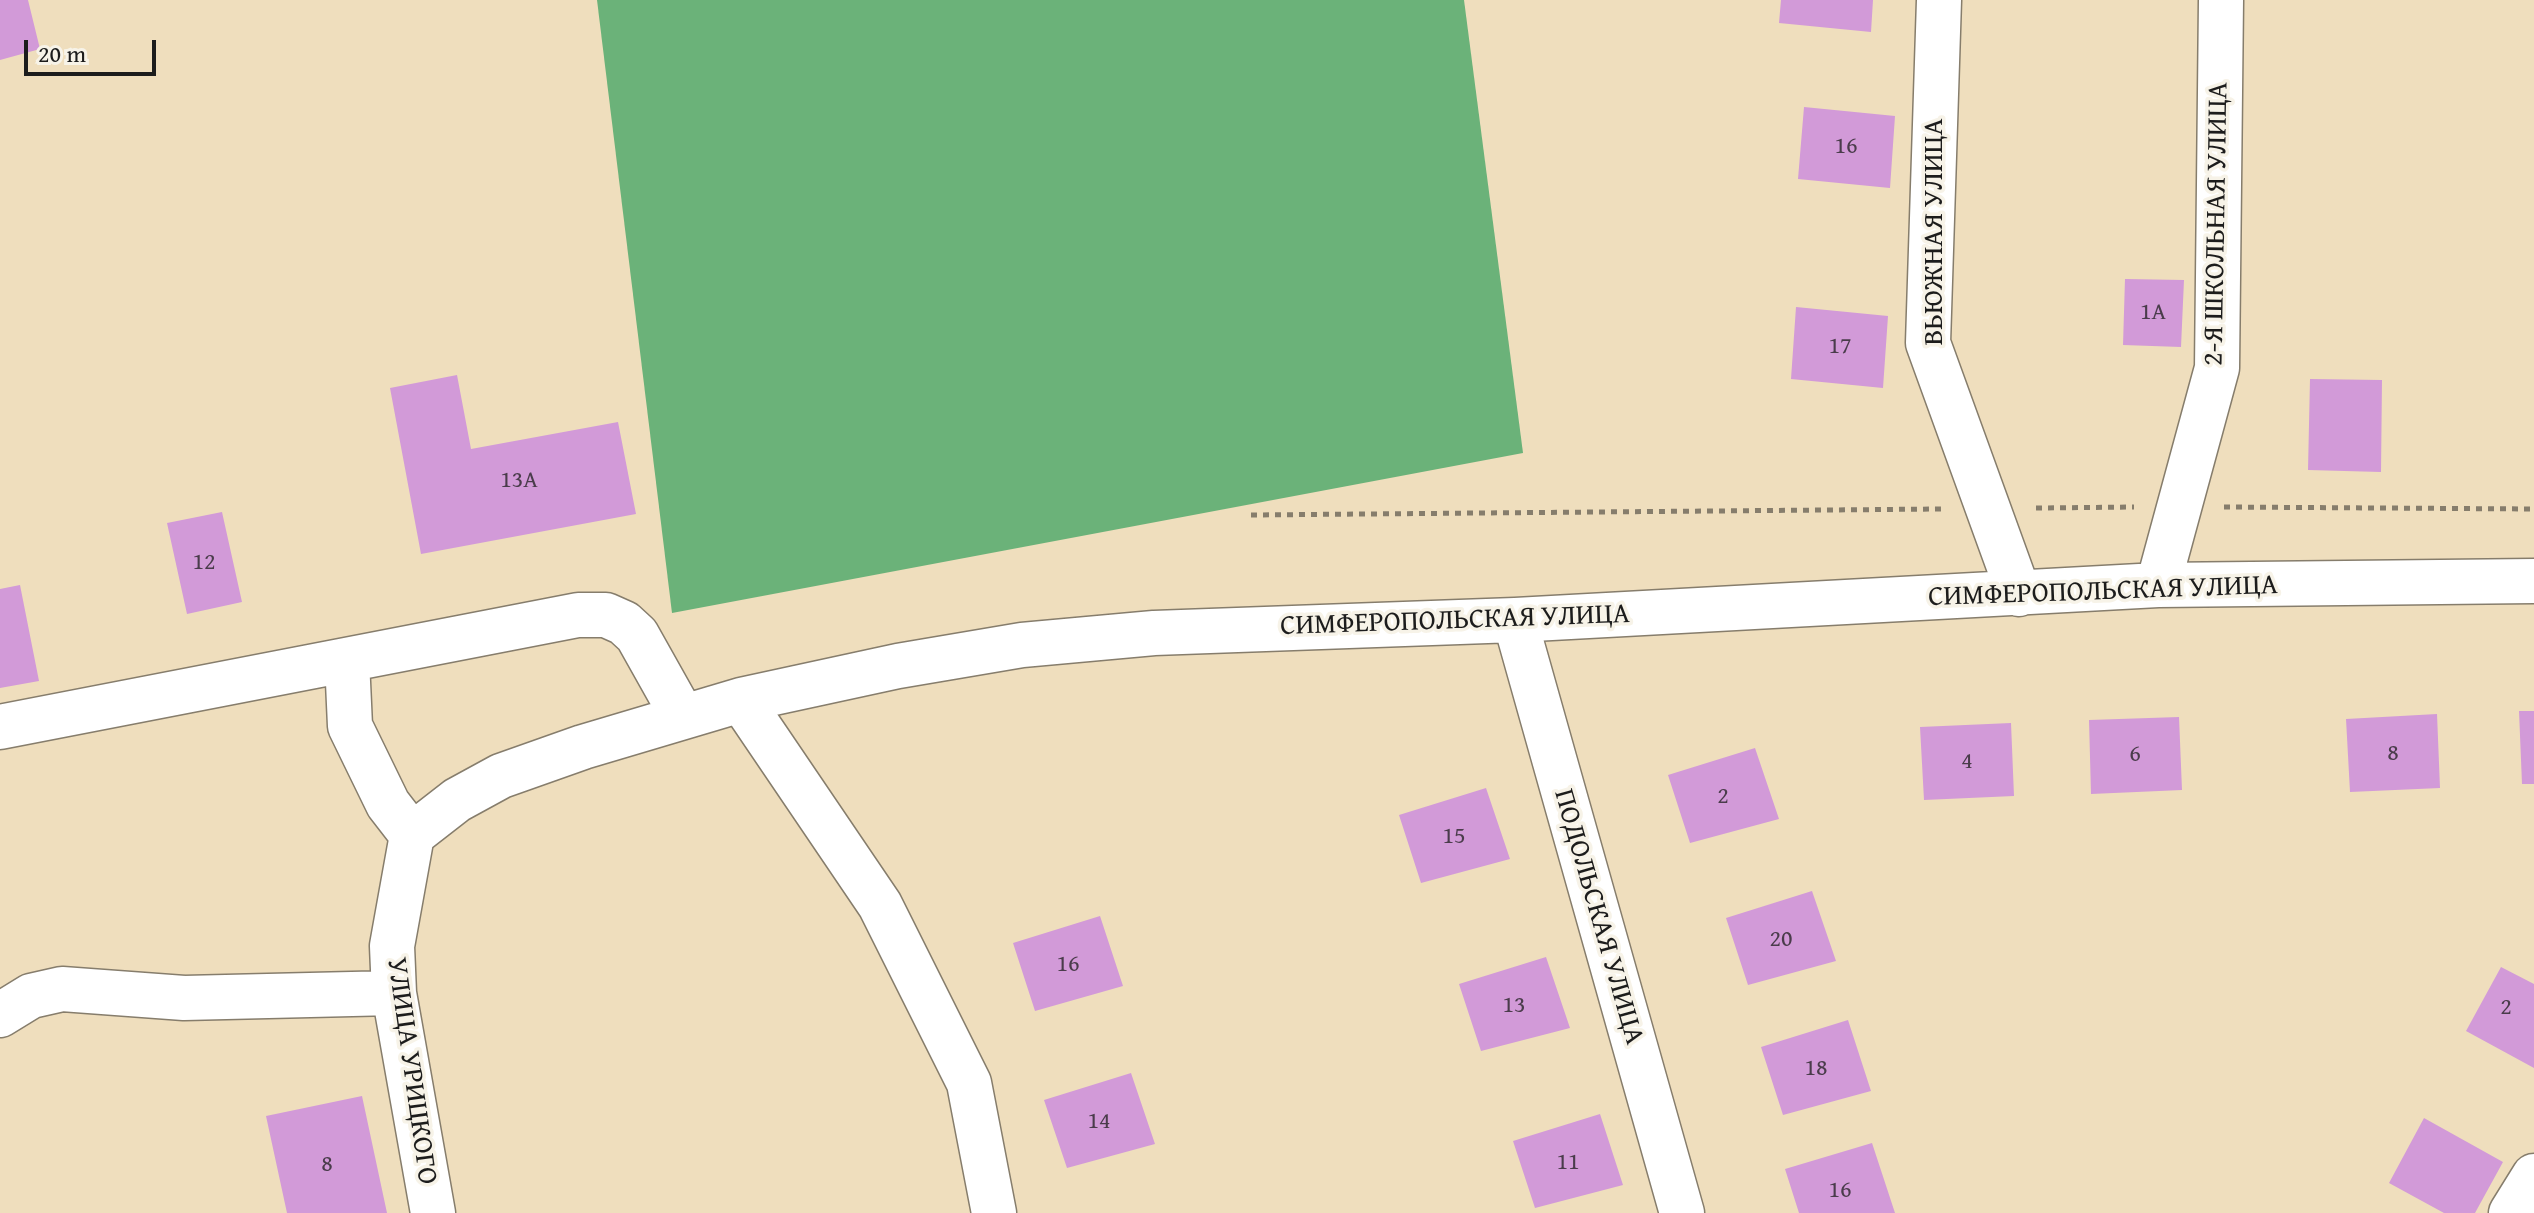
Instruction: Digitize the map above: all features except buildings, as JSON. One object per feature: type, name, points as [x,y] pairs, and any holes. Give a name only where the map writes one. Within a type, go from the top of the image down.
[{"type":"street","name":"ВЬЮЖНАЯ УЛИЦА","points":[[1939,0],[1928,343],[2019,594]]},
{"type":"street","name":"2-Я ШКОЛЬНАЯ УЛИЦА","points":[[2158,585],[2217,368],[2221,0]]},
{"type":"street","name":"СИМФЕРОПОЛЬСКАЯ УЛИЦА","points":[[412,835],[457,800],[501,776],[683,717],[741,700],[898,666],[1022,645],[1154,633],[1515,620],[2158,585],[2534,581]]},
{"type":"street","points":[[0,727],[578,615],[606,615],[624,623],[637,635],[683,717]]},
{"type":"street","name":"ПОДОЛЬСКАЯ УЛИЦА","points":[[1515,620],[1682,1213]]},
{"type":"street","points":[[347,660],[350,726],[388,804],[412,835]]},
{"type":"street","points":[[741,700],[880,905],[969,1083],[994,1213]]},
{"type":"street","name":"УЛИЦА УРИЦКОГО","points":[[412,835],[398,894],[392,946],[394,993],[433,1213]]},
{"type":"street","points":[[0,1015],[31,996],[62,989],[184,998],[394,993]]},
{"type":"street","points":[[2511,1213],[2534,1176]]},
{"type":"path","points":[[1251,515],[2179,507],[2534,509]]},
{"type":"green space","points":[[597,0],[1464,0],[1523,453],[672,613]]}]
